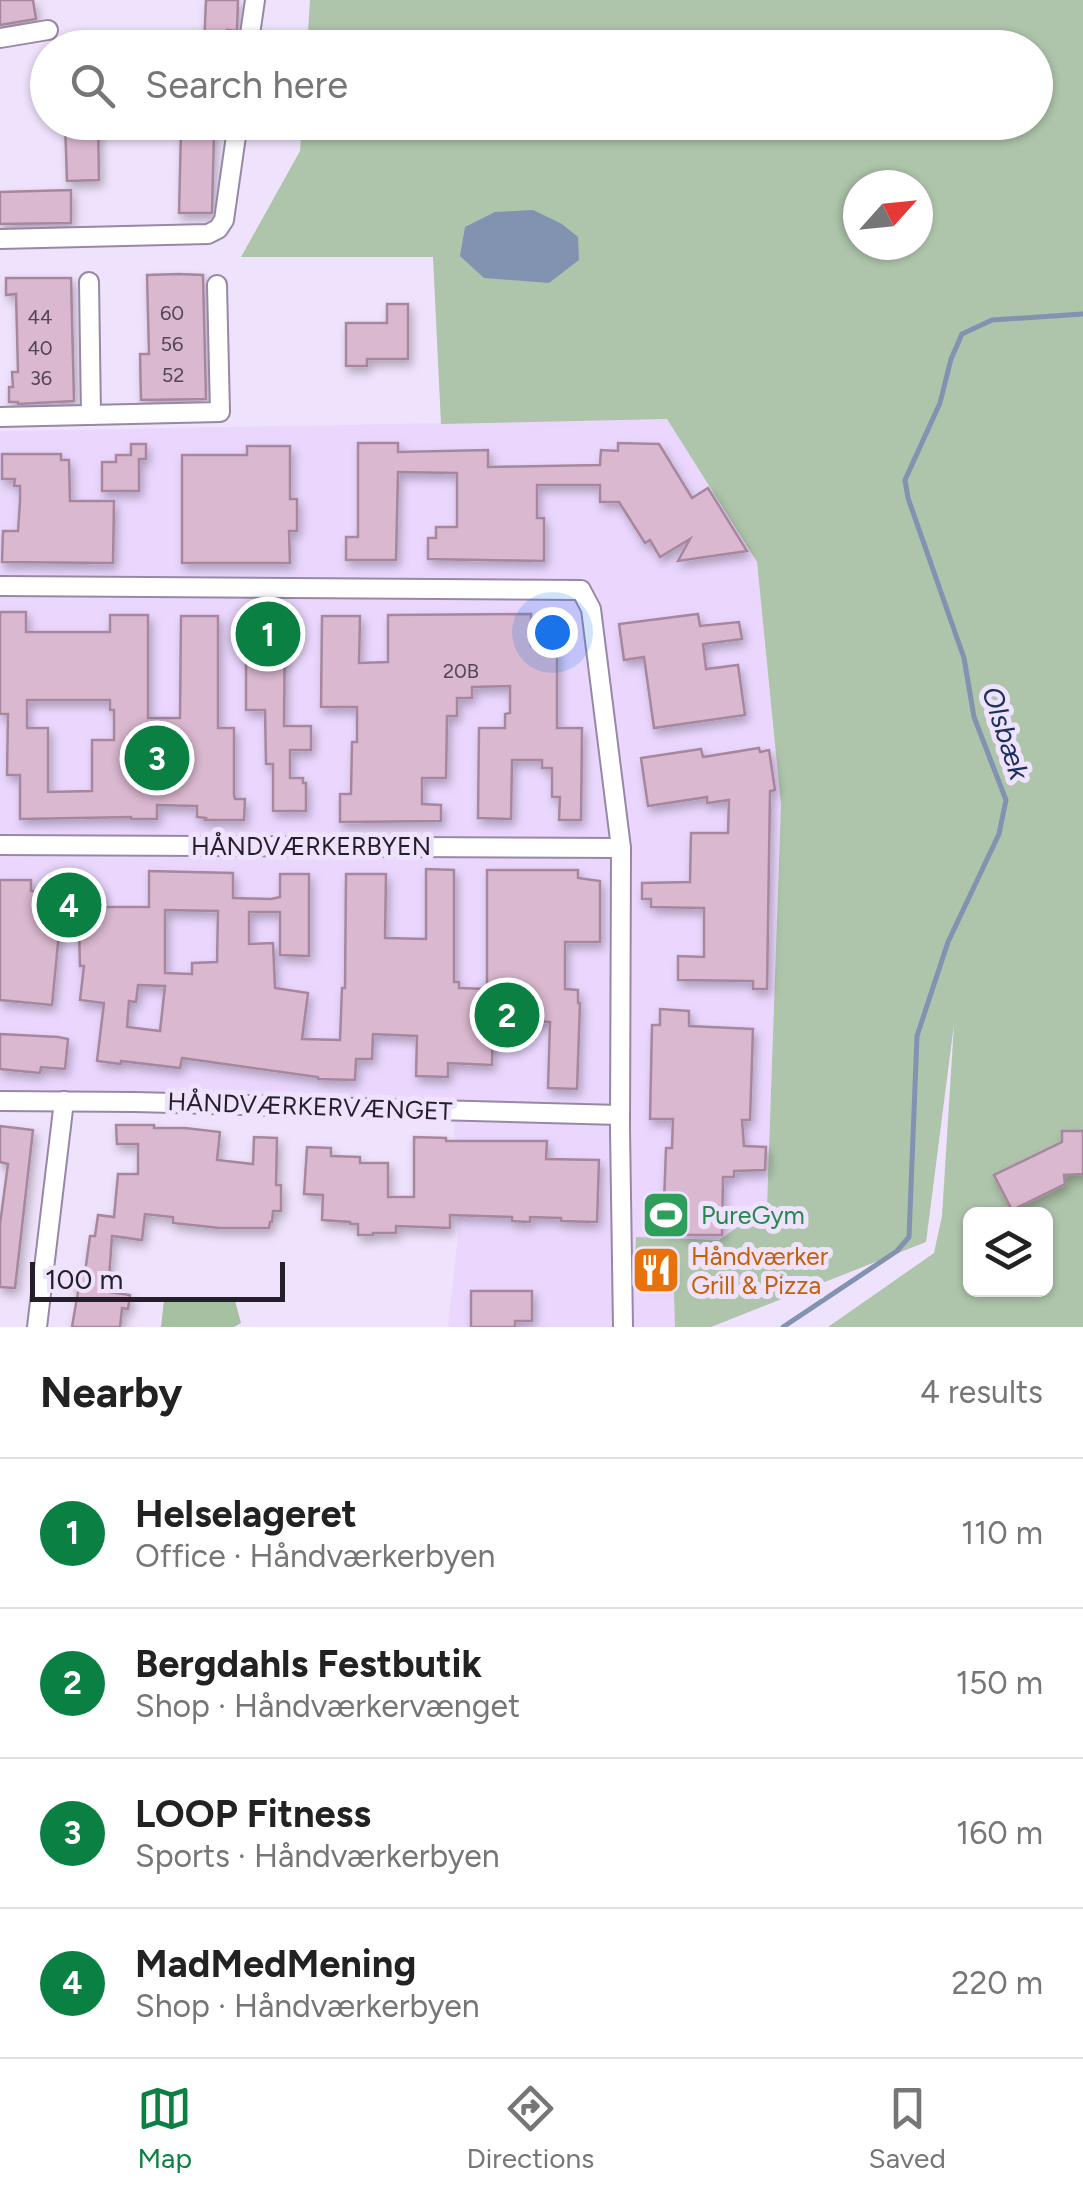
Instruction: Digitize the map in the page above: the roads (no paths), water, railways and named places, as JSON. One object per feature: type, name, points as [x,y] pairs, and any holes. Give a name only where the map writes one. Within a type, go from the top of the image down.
[{"type":"street","points":[[251,30],[255,0]]},
{"type":"street","points":[[0,38],[30,33]]},
{"type":"street","points":[[0,239],[208,234],[224,220],[235,140]]},
{"type":"street","points":[[89,282],[91,415]]},
{"type":"street","points":[[0,417],[220,412],[217,285]]},
{"type":"street","points":[[0,586],[581,590],[592,608],[622,848],[623,1327]]},
{"type":"street","name":"HÅNDVÆRKERBYEN","points":[[0,844],[622,848]]},
{"type":"street","name":"HÅNDVÆRKERVÆNGET","points":[[0,1101],[620,1115]]},
{"type":"street","points":[[37,1327],[64,1101]]},
{"type":"water","points":[[533,210],[578,237],[579,260],[549,283],[484,278],[460,256],[465,227],[495,212]]},
{"type":"waterway","name":"Olsbæk","points":[[783,1327],[897,1251],[909,1237],[917,1036],[948,942],[999,834],[1006,800],[974,717],[964,658],[905,480],[940,403],[962,334],[992,320],[1083,314]]},
{"type":"place","name":"Helselageret","points":[[268,634]]},
{"type":"place","name":"LOOP Fitness","points":[[157,758]]},
{"type":"place","name":"MadMedMening","points":[[69,905]]},
{"type":"place","name":"Bergdahls Festbutik","points":[[507,1015]]},
{"type":"place","name":"PureGym","points":[[666,1215]]},
{"type":"place","name":"Håndværker Grill & Pizza","points":[[656,1270]]}]
